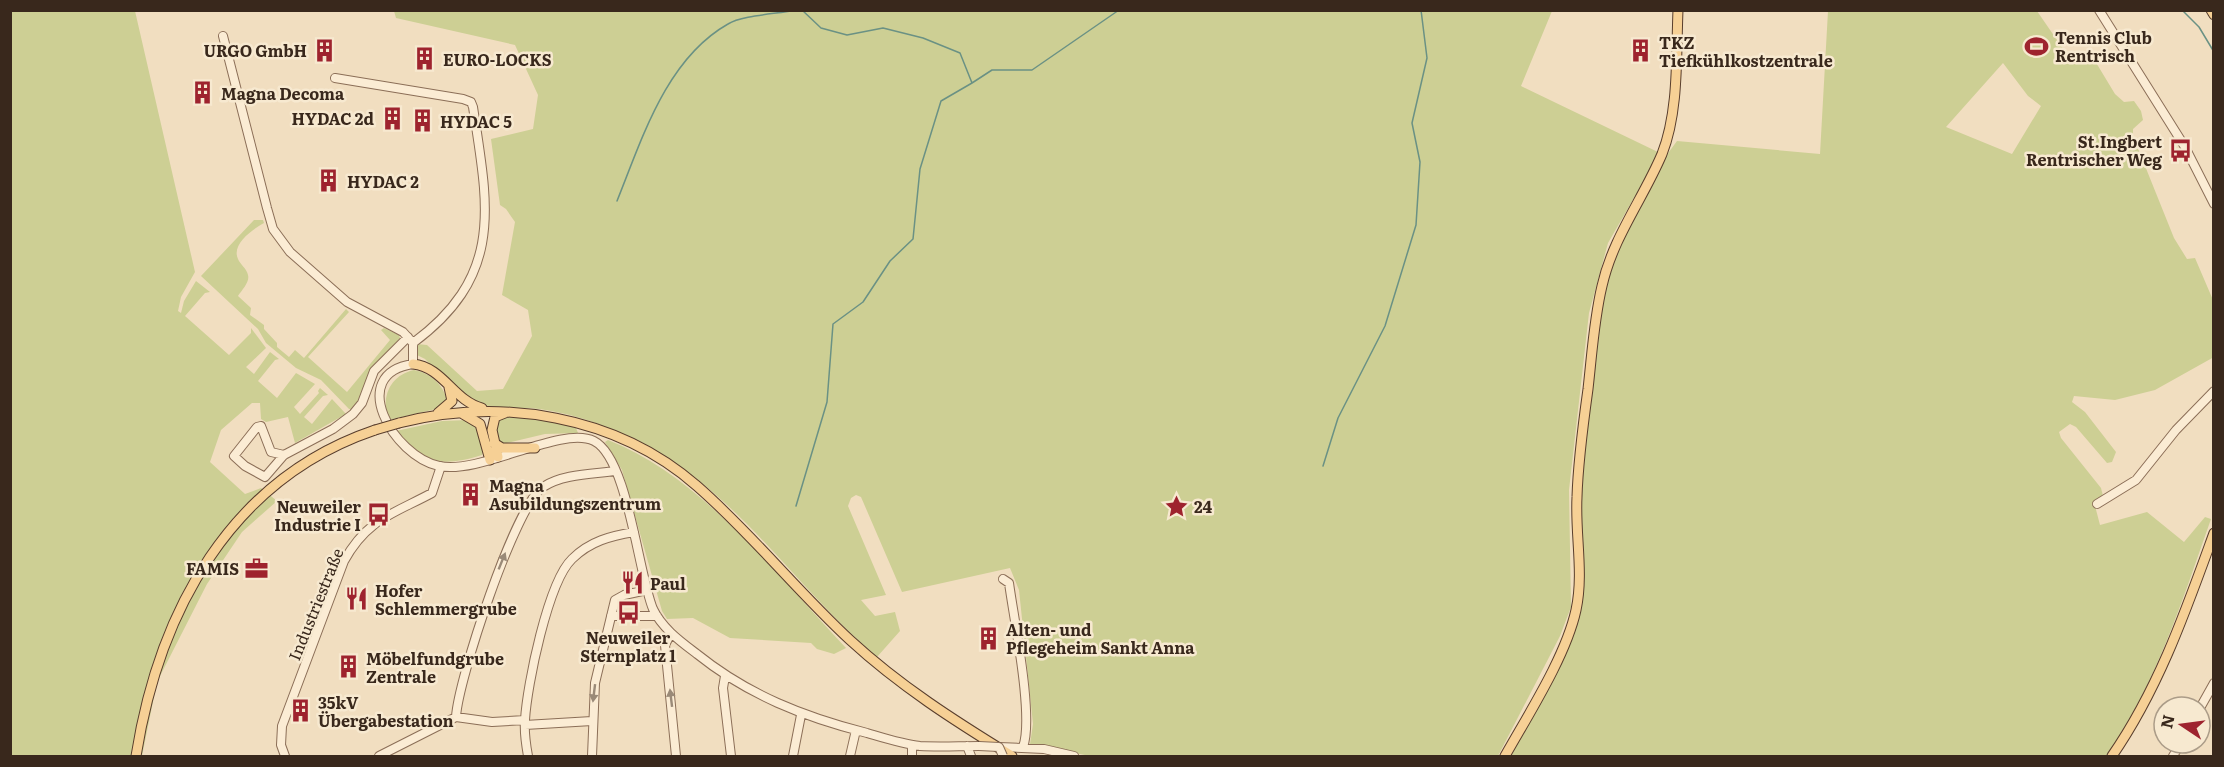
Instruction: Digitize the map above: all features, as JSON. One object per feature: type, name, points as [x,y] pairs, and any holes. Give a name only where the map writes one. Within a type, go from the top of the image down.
[{"type":"main road","points":[[1505,756],[1547,678],[1574,619],[1580,586],[1577,506],[1579,462],[1599,299],[1614,247],[1657,164],[1666,139],[1672,110],[1678,10]]},
{"type":"main road","points":[[2211,10],[2214,15]]},
{"type":"main road","points":[[413,364],[429,368],[470,404],[490,410]]},
{"type":"main road","points":[[433,416],[444,410],[452,401],[452,393],[446,382]]},
{"type":"main road","points":[[136,756],[148,697],[165,644],[191,586],[210,556],[240,518],[291,472],[321,453],[375,430],[399,423],[455,412],[490,410],[555,417],[595,429],[634,446],[669,466],[721,508],[835,626],[888,673],[944,714],[1006,750]]},
{"type":"main road","points":[[494,459],[492,420],[498,415],[513,411]]},
{"type":"main road","points":[[455,412],[471,416],[480,424],[494,459]]},
{"type":"main road","points":[[494,443],[502,448],[535,448]]},
{"type":"main road","points":[[2112,756],[2156,679],[2214,533]]},
{"type":"street","points":[[2099,10],[2185,147],[2214,204]]},
{"type":"street","points":[[223,36],[267,208],[281,242],[347,302],[411,340]]},
{"type":"street","points":[[284,455],[271,452],[261,426],[257,427],[234,456],[245,466],[265,477],[284,455],[333,429],[353,414],[362,403],[374,371],[442,317],[478,267],[484,231],[486,200],[471,102],[335,78]]},
{"type":"street","points":[[411,340],[413,364],[396,368],[384,382],[381,408],[390,431],[400,444],[422,460],[441,466],[464,466],[574,438],[587,439],[605,450],[615,471],[634,532],[647,590],[657,616],[671,633],[725,676],[801,715],[912,745],[979,746],[1006,750],[1023,747],[1074,756]]},
{"type":"street","points":[[2097,504],[2136,480],[2176,430],[2214,391]]},
{"type":"street","name":"Industriestraße","points":[[285,756],[281,745],[282,726],[344,561],[368,527],[432,493],[441,466]]},
{"type":"street","points":[[456,717],[494,582],[531,501],[550,483],[615,471]]},
{"type":"street","points":[[528,756],[525,722],[530,685],[550,603],[564,569],[590,545],[634,532]]},
{"type":"street","points":[[1003,579],[1009,583],[1022,671],[1027,733],[1023,747]]},
{"type":"street","points":[[592,756],[595,683],[611,616],[618,598],[647,590]]},
{"type":"street","points":[[611,616],[657,616]]},
{"type":"street","points":[[671,633],[664,645],[676,756]]},
{"type":"street","points":[[725,676],[723,688],[731,756]]},
{"type":"street","points":[[793,756],[801,715]]},
{"type":"street","points":[[379,756],[456,717],[492,722],[592,721]]},
{"type":"street","points":[[850,756],[856,730]]},
{"type":"street","points":[[912,745],[912,756]]},
{"type":"street","points":[[967,746],[971,756]]},
{"type":"street","points":[[1003,756],[1006,750]]},
{"type":"green space","points":[[10,11],[135,11],[195,272],[181,297],[178,311],[181,313],[184,301],[196,281],[210,292],[205,293],[185,316],[229,355],[251,333],[251,328],[266,348],[246,367],[254,374],[270,352],[279,359],[275,360],[258,381],[277,398],[296,373],[315,384],[294,407],[300,414],[319,393],[320,388],[328,395],[323,396],[304,417],[312,424],[332,399],[346,414],[295,443],[288,417],[266,422],[261,419],[260,403],[252,403],[221,430],[210,462],[245,494],[261,488],[277,501],[242,532],[207,584],[157,682],[142,756],[11,756]]},
{"type":"green space","points":[[394,11],[1552,11],[1521,86],[1660,153],[1608,243],[1589,313],[1569,490],[1571,607],[1560,636],[1498,756],[1090,756],[1030,744],[1033,724],[1019,590],[1010,568],[902,592],[861,497],[856,495],[851,498],[848,506],[886,595],[861,600],[875,616],[895,612],[900,631],[877,657],[849,632],[772,550],[718,497],[689,473],[658,453],[615,431],[571,415],[531,408],[491,407],[472,402],[425,359],[417,355],[417,344],[427,345],[477,391],[503,389],[532,336],[528,310],[502,295],[515,222],[506,209],[500,205],[491,139],[533,129],[538,95],[515,45],[396,18]]},
{"type":"green space","points":[[1828,11],[2037,11],[2070,59],[2083,54],[2092,56],[2115,94],[2124,102],[2134,101],[2141,111],[2143,120],[2133,129],[2133,136],[2174,238],[2187,259],[2195,258],[2213,300],[2214,357],[2155,390],[2115,400],[2074,396],[2072,402],[2085,412],[2116,452],[2112,462],[2107,463],[2076,427],[2070,424],[2059,432],[2061,438],[2101,488],[2103,496],[2094,502],[2100,525],[2147,512],[2184,542],[2205,517],[2211,519],[2166,642],[2139,701],[2106,756],[1509,756],[1573,632],[1581,463],[1601,305],[1613,257],[1663,160],[1677,141],[1820,154]],"holes":[[[2003,63],[2028,96],[2041,106],[2012,154],[1946,127]]]},
{"type":"green space","points":[[254,220],[263,220],[264,223],[244,238],[238,248],[238,259],[246,271],[248,280],[238,296],[251,308],[250,315],[264,325],[264,329],[277,343],[277,347],[289,357],[295,350],[304,358],[346,309],[349,312],[308,357],[347,392],[390,340],[381,330],[384,328],[399,335],[400,338],[372,371],[354,409],[349,409],[321,380],[296,368],[266,343],[258,329],[201,276]]},
{"type":"green space","points":[[414,370],[435,380],[447,400],[436,409],[389,420],[386,404],[389,389],[399,377]]},
{"type":"green space","points":[[512,416],[550,421],[576,428],[578,433],[545,434],[499,445],[495,432],[497,420]]},
{"type":"green space","points":[[468,420],[478,430],[483,452],[482,455],[459,461],[434,461],[419,456],[396,431],[442,421]]},
{"type":"green space","points":[[608,440],[642,456],[675,478],[706,503],[765,560],[846,648],[834,654],[817,649],[811,643],[730,638],[693,618],[667,619],[662,611],[622,470],[605,442]]},
{"type":"waterway","points":[[617,201],[659,102],[672,79],[688,58],[706,39],[734,21],[796,10]]},
{"type":"waterway","points":[[802,10],[821,28],[847,35],[883,28],[923,38],[960,53],[972,83],[992,70],[1032,70],[1119,10]]},
{"type":"waterway","points":[[1323,466],[1338,418],[1385,326],[1416,225],[1420,162],[1412,123],[1427,58],[1421,10]]},
{"type":"waterway","points":[[2182,10],[2199,27],[2214,52]]},
{"type":"waterway","points":[[796,506],[827,402],[833,324],[863,302],[890,261],[913,239],[920,169],[941,101],[972,83]]},
{"type":"place","name":"Tennis Club Rentrisch","points":[[2037,46]]},
{"type":"place","name":"URGO GmbH","points":[[325,50]]},
{"type":"place","name":"TKZ Tiefkühlkostzentrale","points":[[1641,51]]},
{"type":"place","name":"EURO-LOCKS","points":[[425,59]]},
{"type":"place","name":"Magna Decoma","points":[[203,93]]},
{"type":"place","name":"HYDAC 2d","points":[[392,118]]},
{"type":"place","name":"HYDAC 5","points":[[422,121]]},
{"type":"place","name":"St.Ingbert Rentrischer Weg","points":[[2180,150]]},
{"type":"place","name":"HYDAC 2","points":[[329,181]]},
{"type":"place","name":"Magna Asubildungszentrum","points":[[471,494]]},
{"type":"place","name":"24","points":[[1176,506]]},
{"type":"place","name":"Neuweiler Industrie I","points":[[379,515]]},
{"type":"place","name":"FAMIS","points":[[257,568]]},
{"type":"place","name":"Paul","points":[[632,583]]},
{"type":"place","name":"Hofer Schlemmergrube","points":[[357,599]]},
{"type":"place","name":"Neuweiler Sternplatz 1","points":[[628,612]]},
{"type":"place","name":"Alten- und Pflegeheim Sankt Anna","points":[[988,638]]},
{"type":"place","name":"Möbelfundgrube Zentrale","points":[[348,667]]},
{"type":"place","name":"35kV Übergabestation","points":[[300,711]]}]
